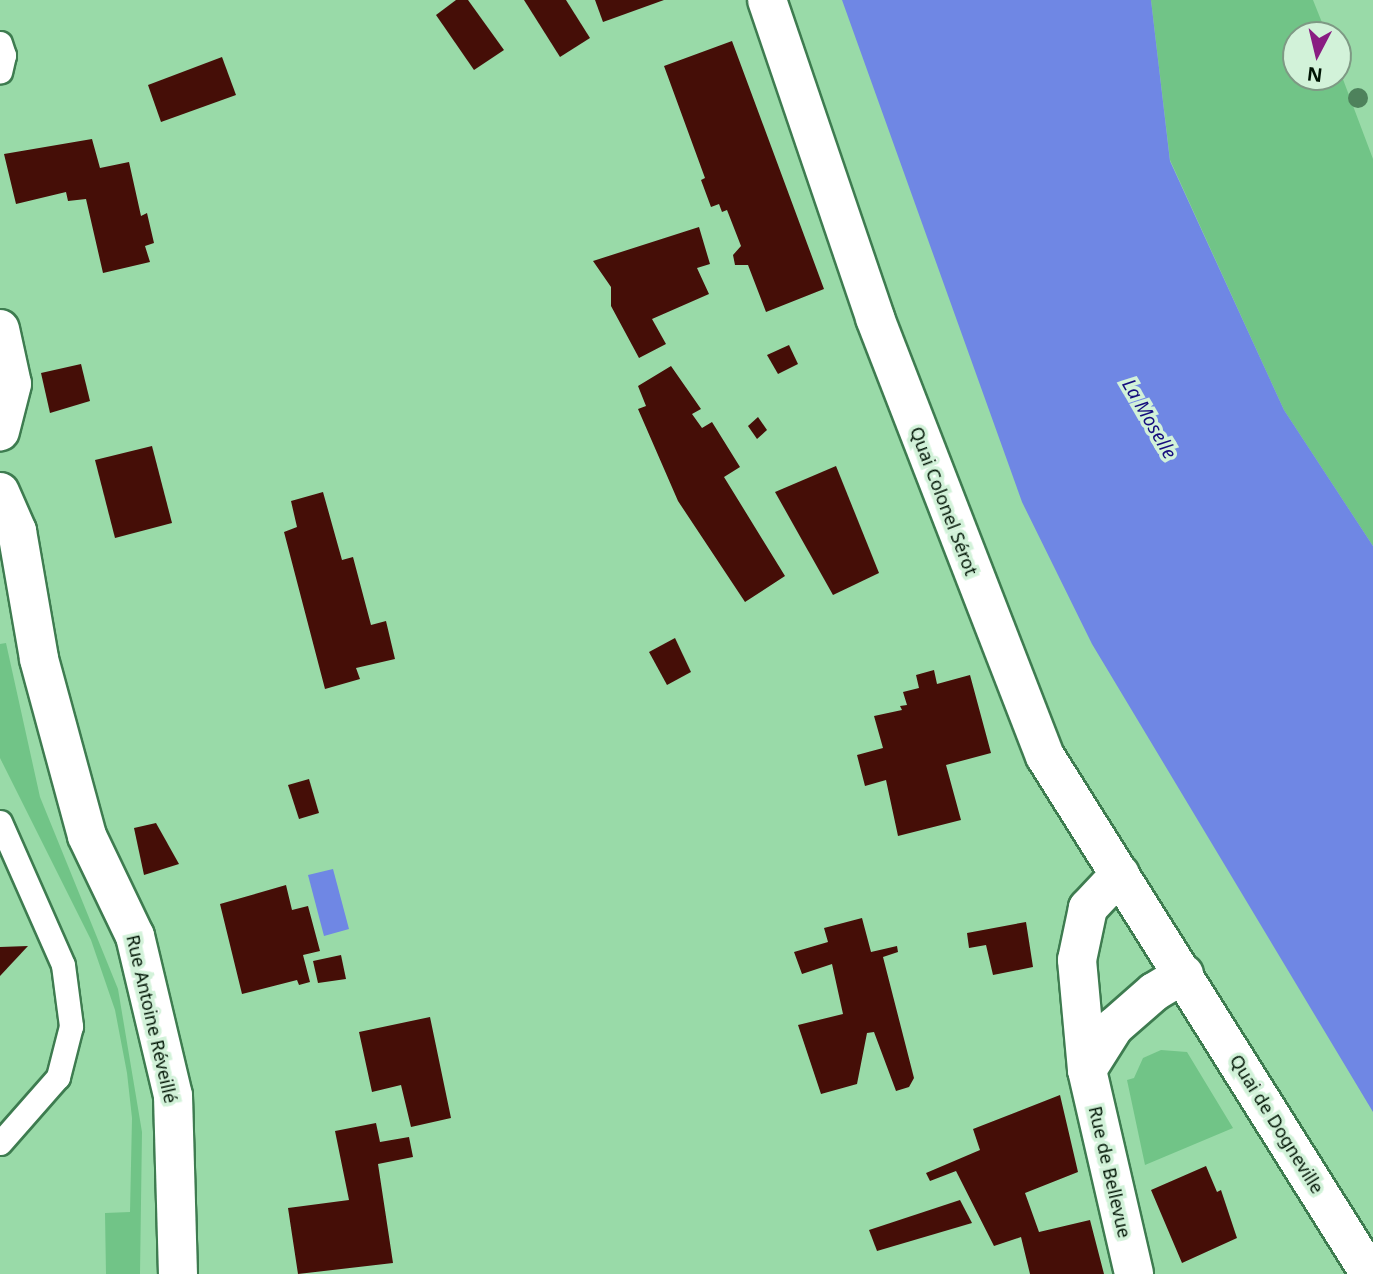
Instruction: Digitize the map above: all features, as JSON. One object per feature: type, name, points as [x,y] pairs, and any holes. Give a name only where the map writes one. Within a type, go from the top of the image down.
[{"type":"street","name":"Quai Colonel Sérot","points":[[767,0],[875,318],[982,602],[1045,755],[1184,974]]},
{"type":"street","points":[[0,329],[12,384],[0,431]]},
{"type":"street","name":"Rue Antoine Réveillé","points":[[0,492],[17,531],[39,659],[87,836],[135,936],[173,1096],[178,1274]]},
{"type":"street","name":"Rue de Bellevue","points":[[1119,874],[1088,908],[1077,960],[1087,1070],[1134,1274]]},
{"type":"street","points":[[1087,1070],[1114,1027],[1154,992],[1184,974]]},
{"type":"street","name":"Quai de Dogneville","points":[[1184,974],[1370,1274]]},
{"type":"lane","points":[[0,43],[4,55],[0,72]]},
{"type":"lane","points":[[0,822],[63,965],[71,1026],[58,1077],[0,1143]]},
{"type":"green space","points":[[1151,0],[1313,0],[1321,21],[1282,21],[1282,91],[1347,91],[1373,159],[1373,546],[1284,410],[1170,160]]},
{"type":"green space","points":[[6,643],[40,797],[118,989],[142,1132],[140,1274],[106,1274],[105,1213],[130,1212],[132,1118],[127,1073],[115,1010],[91,940],[0,758],[0,644]]},
{"type":"green space","points":[[1161,1050],[1187,1052],[1233,1128],[1145,1165],[1127,1080],[1134,1078],[1143,1058]]},
{"type":"water","name":"La Moselle","points":[[842,0],[1151,0],[1170,161],[1284,410],[1373,546],[1373,1112],[1092,644],[1022,502]]},
{"type":"water","points":[[333,869],[349,929],[324,936],[308,875]]},
{"type":"building","points":[[456,0],[468,0],[504,50],[474,70],[436,15]]},
{"type":"building","points":[[524,0],[566,0],[590,38],[560,57]]},
{"type":"building","points":[[595,0],[664,0],[603,22]]},
{"type":"building","points":[[732,41],[824,289],[766,312],[748,265],[735,265],[733,255],[741,246],[727,210],[722,212],[719,204],[711,207],[701,180],[705,178],[664,66]]},
{"type":"building","points":[[222,57],[236,95],[161,122],[148,85]]},
{"type":"building","points":[[92,139],[100,168],[129,162],[141,216],[147,213],[154,243],[145,246],[150,262],[103,273],[86,199],[68,201],[66,192],[16,204],[4,154]]},
{"type":"building","points":[[699,227],[710,264],[697,268],[709,294],[652,319],[666,344],[639,358],[611,306],[611,287],[593,261]]},
{"type":"building","points":[[789,345],[798,364],[778,374],[767,355]]},
{"type":"building","points":[[81,364],[90,401],[50,413],[41,373]]},
{"type":"building","points":[[671,366],[701,409],[692,414],[702,428],[712,422],[740,467],[724,477],[785,576],[745,602],[678,501],[638,409],[646,406],[638,386]]},
{"type":"building","points":[[758,417],[767,430],[757,439],[748,426]]},
{"type":"building","points":[[152,446],[172,523],[115,538],[95,460]]},
{"type":"building","points":[[836,466],[879,573],[833,595],[775,492]]},
{"type":"building","points":[[323,492],[342,560],[353,557],[371,625],[386,621],[395,659],[356,668],[360,679],[325,689],[284,532],[297,527],[291,501]]},
{"type":"building","points":[[675,638],[691,672],[667,685],[649,652]]},
{"type":"building","points":[[934,670],[937,684],[970,675],[991,753],[946,765],[961,820],[898,836],[886,780],[865,786],[857,755],[883,748],[874,716],[902,710],[900,706],[907,705],[903,692],[919,688],[916,675]]},
{"type":"building","points":[[309,779],[319,813],[299,819],[288,785]]},
{"type":"building","points":[[156,823],[179,864],[144,875],[134,828]]},
{"type":"building","points":[[286,885],[292,910],[308,906],[320,951],[303,955],[310,982],[299,985],[297,980],[242,994],[220,904]]},
{"type":"building","points":[[862,918],[871,952],[897,946],[898,952],[883,957],[914,1078],[909,1087],[896,1091],[874,1032],[867,1033],[857,1084],[821,1094],[798,1025],[843,1014],[832,964],[802,974],[794,952],[828,942],[824,928]]},
{"type":"building","points":[[1026,922],[1033,967],[993,975],[986,945],[969,948],[967,933]]},
{"type":"building","points":[[28,946],[0,976],[0,947]]},
{"type":"building","points":[[341,955],[346,979],[318,983],[313,961]]},
{"type":"building","points":[[430,1017],[451,1118],[411,1127],[401,1085],[372,1092],[359,1032]]},
{"type":"building","points":[[1060,1095],[1078,1172],[1025,1193],[1039,1232],[1090,1220],[1104,1274],[1030,1274],[1021,1237],[994,1246],[956,1171],[930,1181],[926,1173],[980,1150],[973,1129]]},
{"type":"building","points":[[376,1123],[380,1142],[409,1137],[413,1157],[378,1164],[393,1263],[298,1274],[288,1208],[349,1200],[335,1131]]},
{"type":"building","points":[[1206,1166],[1217,1192],[1221,1190],[1237,1238],[1182,1263],[1151,1190]]},
{"type":"building","points":[[960,1200],[972,1223],[877,1251],[869,1230]]}]
